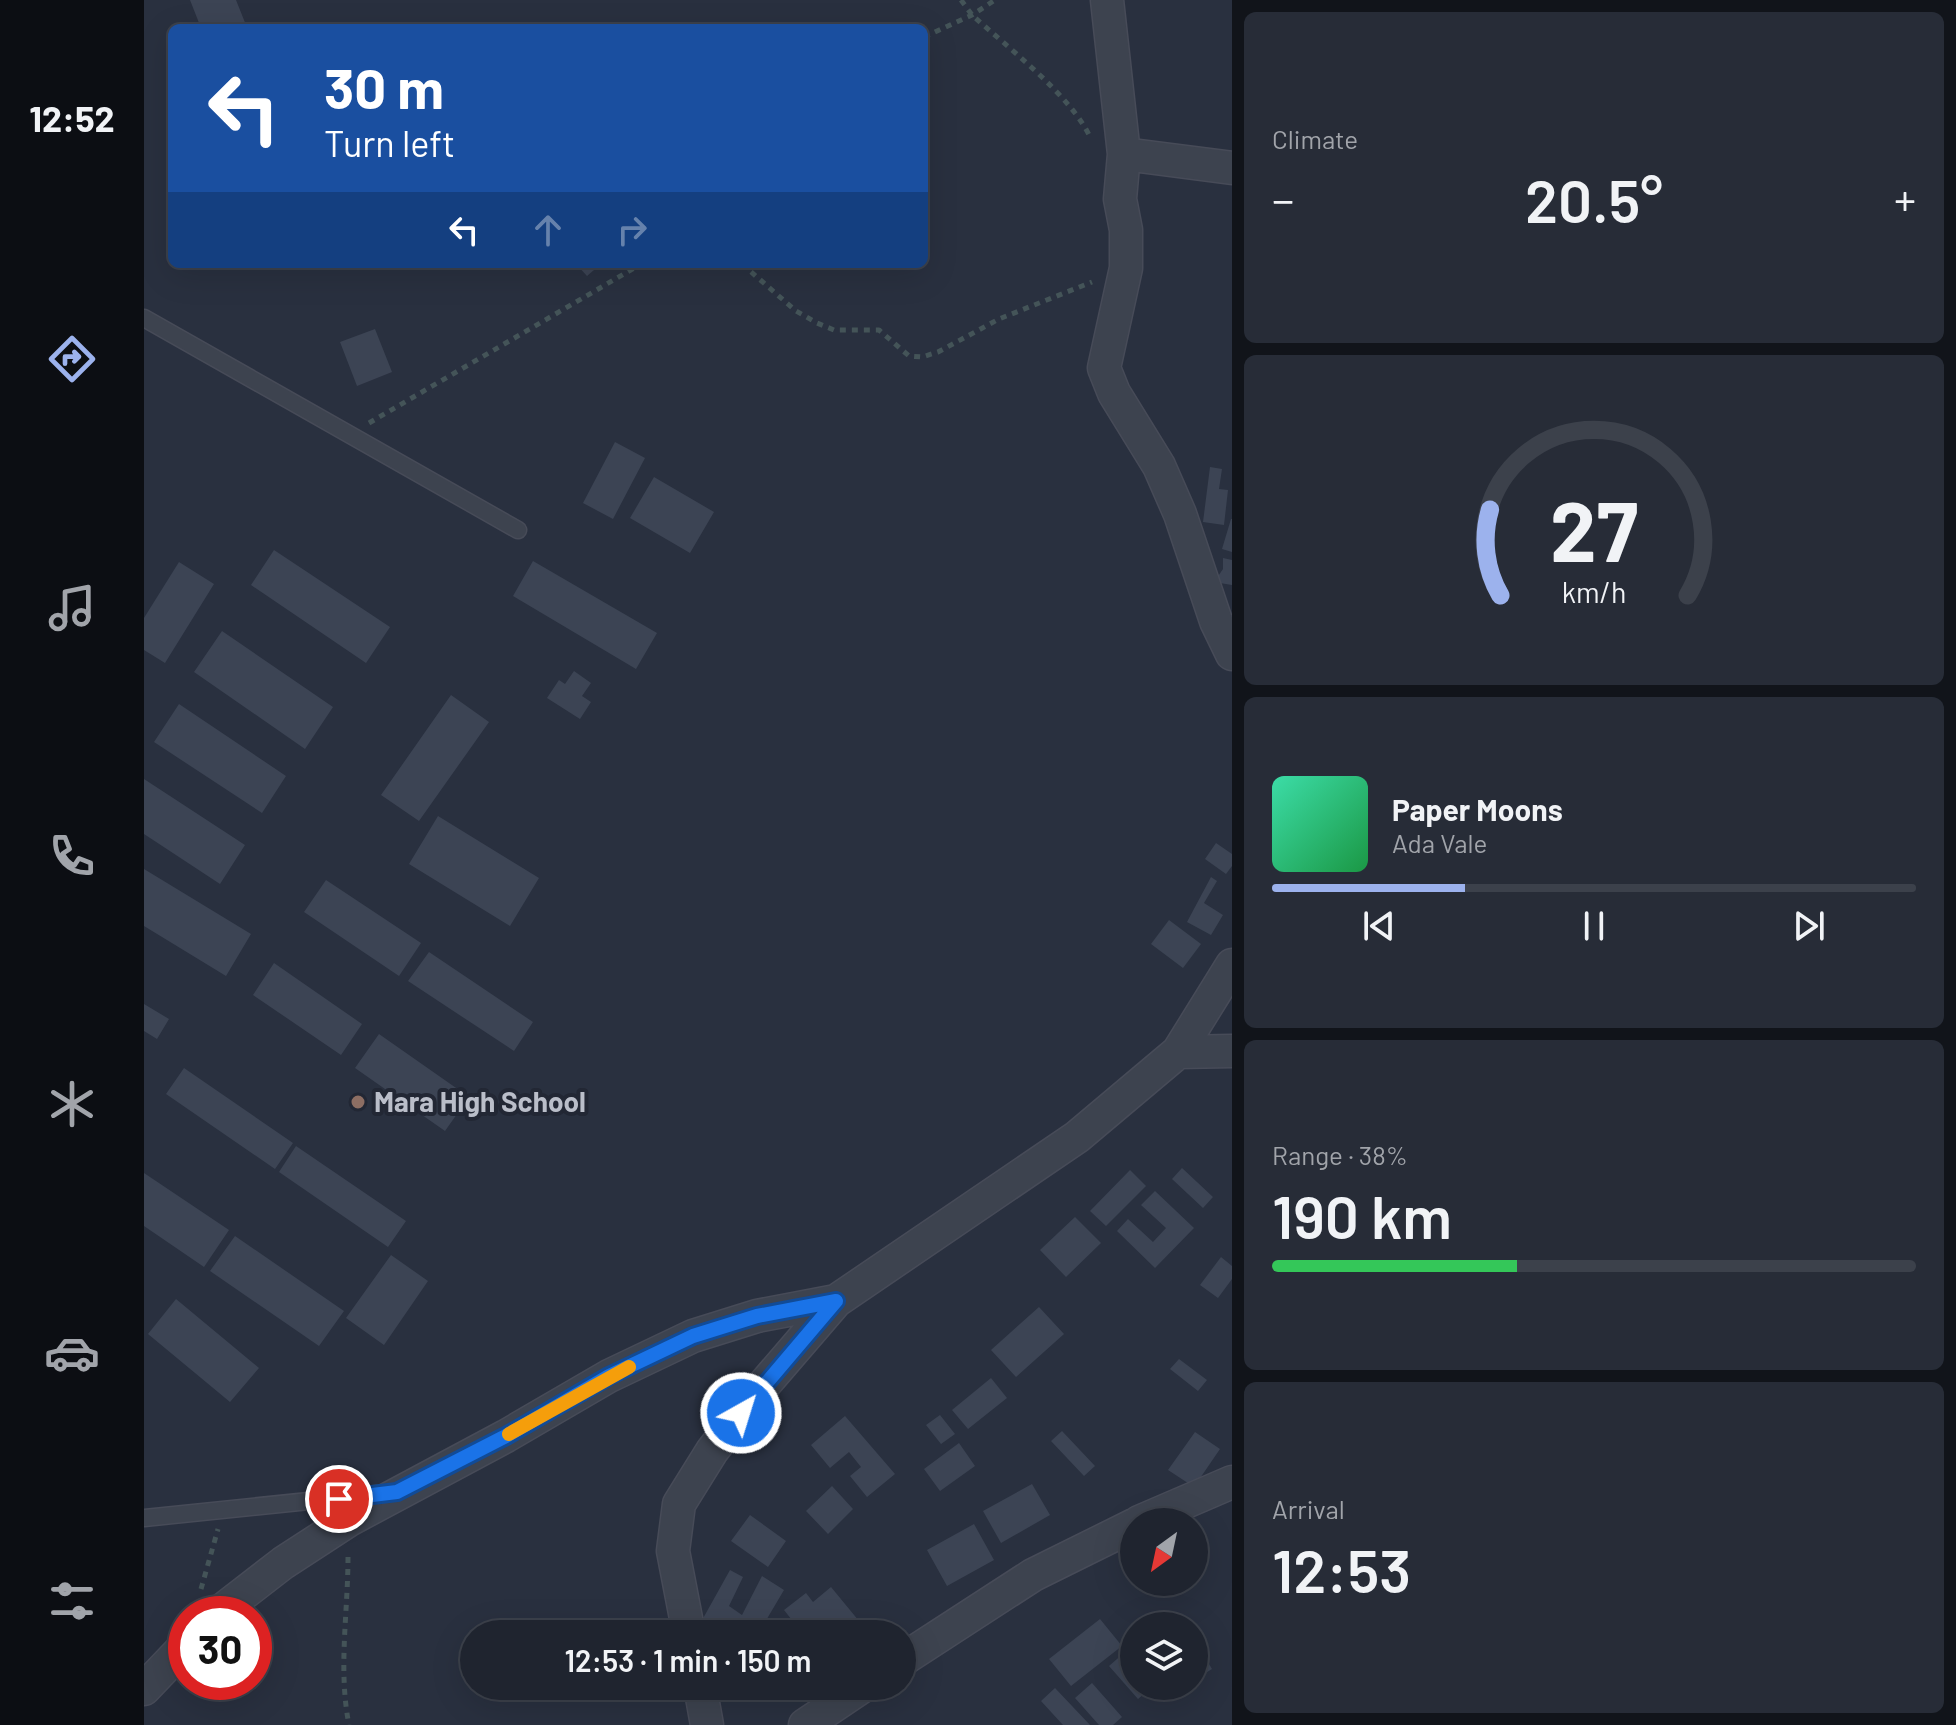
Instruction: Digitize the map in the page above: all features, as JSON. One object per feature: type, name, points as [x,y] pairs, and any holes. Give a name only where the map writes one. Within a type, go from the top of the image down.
[{"type":"street","points":[[1107,0],[1124,154],[1120,199],[1126,230],[1126,268],[1104,368],[1114,393],[1165,478],[1216,621],[1232,654]]},
{"type":"street","points":[[1124,154],[1232,168]]},
{"type":"street","points":[[686,1620],[673,1551],[679,1504],[712,1451],[756,1394],[836,1301],[1077,1137],[1178,1052],[1232,965]]},
{"type":"street","points":[[1178,1052],[1232,1051]]},
{"type":"street","points":[[225,1596],[397,1492],[506,1436],[609,1376],[693,1336],[757,1316],[836,1301]]},
{"type":"street","points":[[1172,1508],[1232,1482]]},
{"type":"street","points":[[916,1651],[1033,1575],[1120,1532]]},
{"type":"street","points":[[144,1689],[168,1664]]},
{"type":"street","points":[[703,1700],[707,1725]]},
{"type":"street","points":[[805,1725],[842,1700]]},
{"type":"lane","points":[[144,318],[518,530]]},
{"type":"lane","points":[[144,1518],[397,1492]]},
{"type":"path","points":[[961,0],[972,15],[1069,107],[1093,143]]},
{"type":"path","points":[[928,35],[972,15],[995,0]]},
{"type":"path","points":[[349,435],[634,268]]},
{"type":"path","points":[[747,268],[796,311],[817,323],[834,330],[879,330],[909,356],[922,357],[938,352],[999,319],[1126,268]]},
{"type":"path","points":[[209,1596],[221,1508]]},
{"type":"path","points":[[349,1520],[348,1600],[343,1646],[345,1705],[349,1725]]},
{"type":"building","points":[[190,0],[236,0],[246,24],[199,24]]},
{"type":"building","points":[[580,268],[596,268],[587,276]]},
{"type":"building","points":[[375,329],[392,372],[357,386],[340,342]]},
{"type":"building","points":[[615,442],[645,458],[613,519],[583,503]]},
{"type":"building","points":[[1210,467],[1222,469],[1219,489],[1228,490],[1224,525],[1203,522]]},
{"type":"building","points":[[654,477],[714,512],[690,553],[630,518]]},
{"type":"building","points":[[1232,519],[1232,552],[1222,549]]},
{"type":"building","points":[[274,550],[390,627],[366,663],[251,585]]},
{"type":"building","points":[[1223,558],[1232,560],[1232,585],[1214,582],[1223,569]]},
{"type":"building","points":[[533,561],[657,633],[636,669],[513,596]]},
{"type":"building","points":[[179,562],[214,584],[165,663],[144,650],[144,618]]},
{"type":"building","points":[[222,631],[333,707],[305,749],[194,672]]},
{"type":"building","points":[[574,671],[591,683],[582,696],[591,702],[580,719],[547,698],[559,680],[565,684]]},
{"type":"building","points":[[451,695],[489,722],[419,821],[381,795]]},
{"type":"building","points":[[179,704],[286,776],[262,813],[154,742]]},
{"type":"building","points":[[144,779],[245,845],[220,884],[144,834]]},
{"type":"building","points":[[438,816],[539,878],[510,926],[409,864]]},
{"type":"building","points":[[1216,843],[1232,854],[1232,866],[1226,874],[1205,859]]},
{"type":"building","points":[[144,869],[251,934],[226,976],[144,926]]},
{"type":"building","points":[[1211,877],[1217,881],[1204,903],[1223,915],[1211,935],[1187,922]]},
{"type":"building","points":[[326,880],[421,943],[399,976],[304,912]]},
{"type":"building","points":[[1169,920],[1201,944],[1183,968],[1151,944]]},
{"type":"building","points":[[429,952],[533,1022],[514,1051],[408,981]]},
{"type":"building","points":[[274,963],[362,1024],[341,1055],[253,995]]},
{"type":"building","points":[[144,1004],[169,1019],[157,1039],[144,1031]]},
{"type":"building","points":[[379,1034],[469,1097],[445,1131],[355,1068]]},
{"type":"building","points":[[184,1068],[293,1143],[275,1169],[166,1094]]},
{"type":"building","points":[[296,1146],[406,1221],[388,1247],[279,1172]]},
{"type":"building","points":[[1182,1168],[1213,1197],[1203,1208],[1172,1179]]},
{"type":"building","points":[[1130,1170],[1146,1186],[1106,1226],[1090,1211]]},
{"type":"building","points":[[144,1173],[229,1230],[204,1267],[144,1226]]},
{"type":"building","points":[[1155,1191],[1194,1228],[1155,1268],[1117,1231],[1128,1219],[1153,1242],[1166,1228],[1141,1205]]},
{"type":"building","points":[[1075,1217],[1101,1243],[1066,1277],[1040,1250]]},
{"type":"building","points":[[235,1236],[344,1311],[319,1346],[210,1271]]},
{"type":"building","points":[[391,1255],[428,1281],[384,1345],[346,1318]]},
{"type":"building","points":[[1221,1257],[1232,1266],[1232,1279],[1218,1298],[1200,1285]]},
{"type":"building","points":[[176,1299],[259,1368],[230,1402],[148,1334]]},
{"type":"building","points":[[1039,1307],[1064,1334],[1016,1377],[991,1350]]},
{"type":"building","points":[[1179,1359],[1207,1380],[1198,1391],[1170,1369]]},
{"type":"building","points":[[991,1378],[1007,1398],[968,1429],[952,1410]]},
{"type":"building","points":[[940,1415],[955,1434],[941,1444],[926,1425]]},
{"type":"building","points":[[845,1416],[895,1474],[867,1497],[850,1476],[861,1467],[849,1452],[830,1468],[811,1445]]},
{"type":"building","points":[[1062,1431],[1095,1466],[1084,1476],[1051,1441]]},
{"type":"building","points":[[1195,1432],[1220,1449],[1194,1487],[1168,1470]]},
{"type":"building","points":[[959,1443],[975,1466],[940,1491],[924,1469]]},
{"type":"building","points":[[1032,1484],[1050,1515],[1001,1543],[983,1511]]},
{"type":"building","points":[[832,1486],[853,1509],[828,1534],[806,1511]]},
{"type":"building","points":[[750,1515],[786,1541],[768,1567],[731,1541]]},
{"type":"building","points":[[974,1524],[994,1560],[947,1586],[927,1550]]},
{"type":"building","points":[[730,1570],[743,1577],[729,1606],[742,1615],[762,1576],[784,1590],[766,1620],[702,1620]]},
{"type":"building","points":[[831,1587],[858,1620],[792,1620],[784,1610],[806,1593],[813,1602]]},
{"type":"building","points":[[1100,1619],[1120,1644],[1120,1648],[1071,1686],[1049,1659]]},
{"type":"building","points":[[1120,1656],[1120,1679],[1109,1666]]},
{"type":"building","points":[[1092,1683],[1122,1717],[1113,1725],[1099,1725],[1075,1698]]},
{"type":"building","points":[[1055,1688],[1090,1725],[1063,1725],[1041,1701]]},
{"type":"slow traffic","points":[[509,1434],[629,1367]]},
{"type":"place","name":"Mara High School","points":[[358,1102]]},
{"type":"route","points":[[339,1499],[397,1492],[506,1436],[609,1376],[693,1336],[757,1316],[836,1301],[741,1413]]}]
